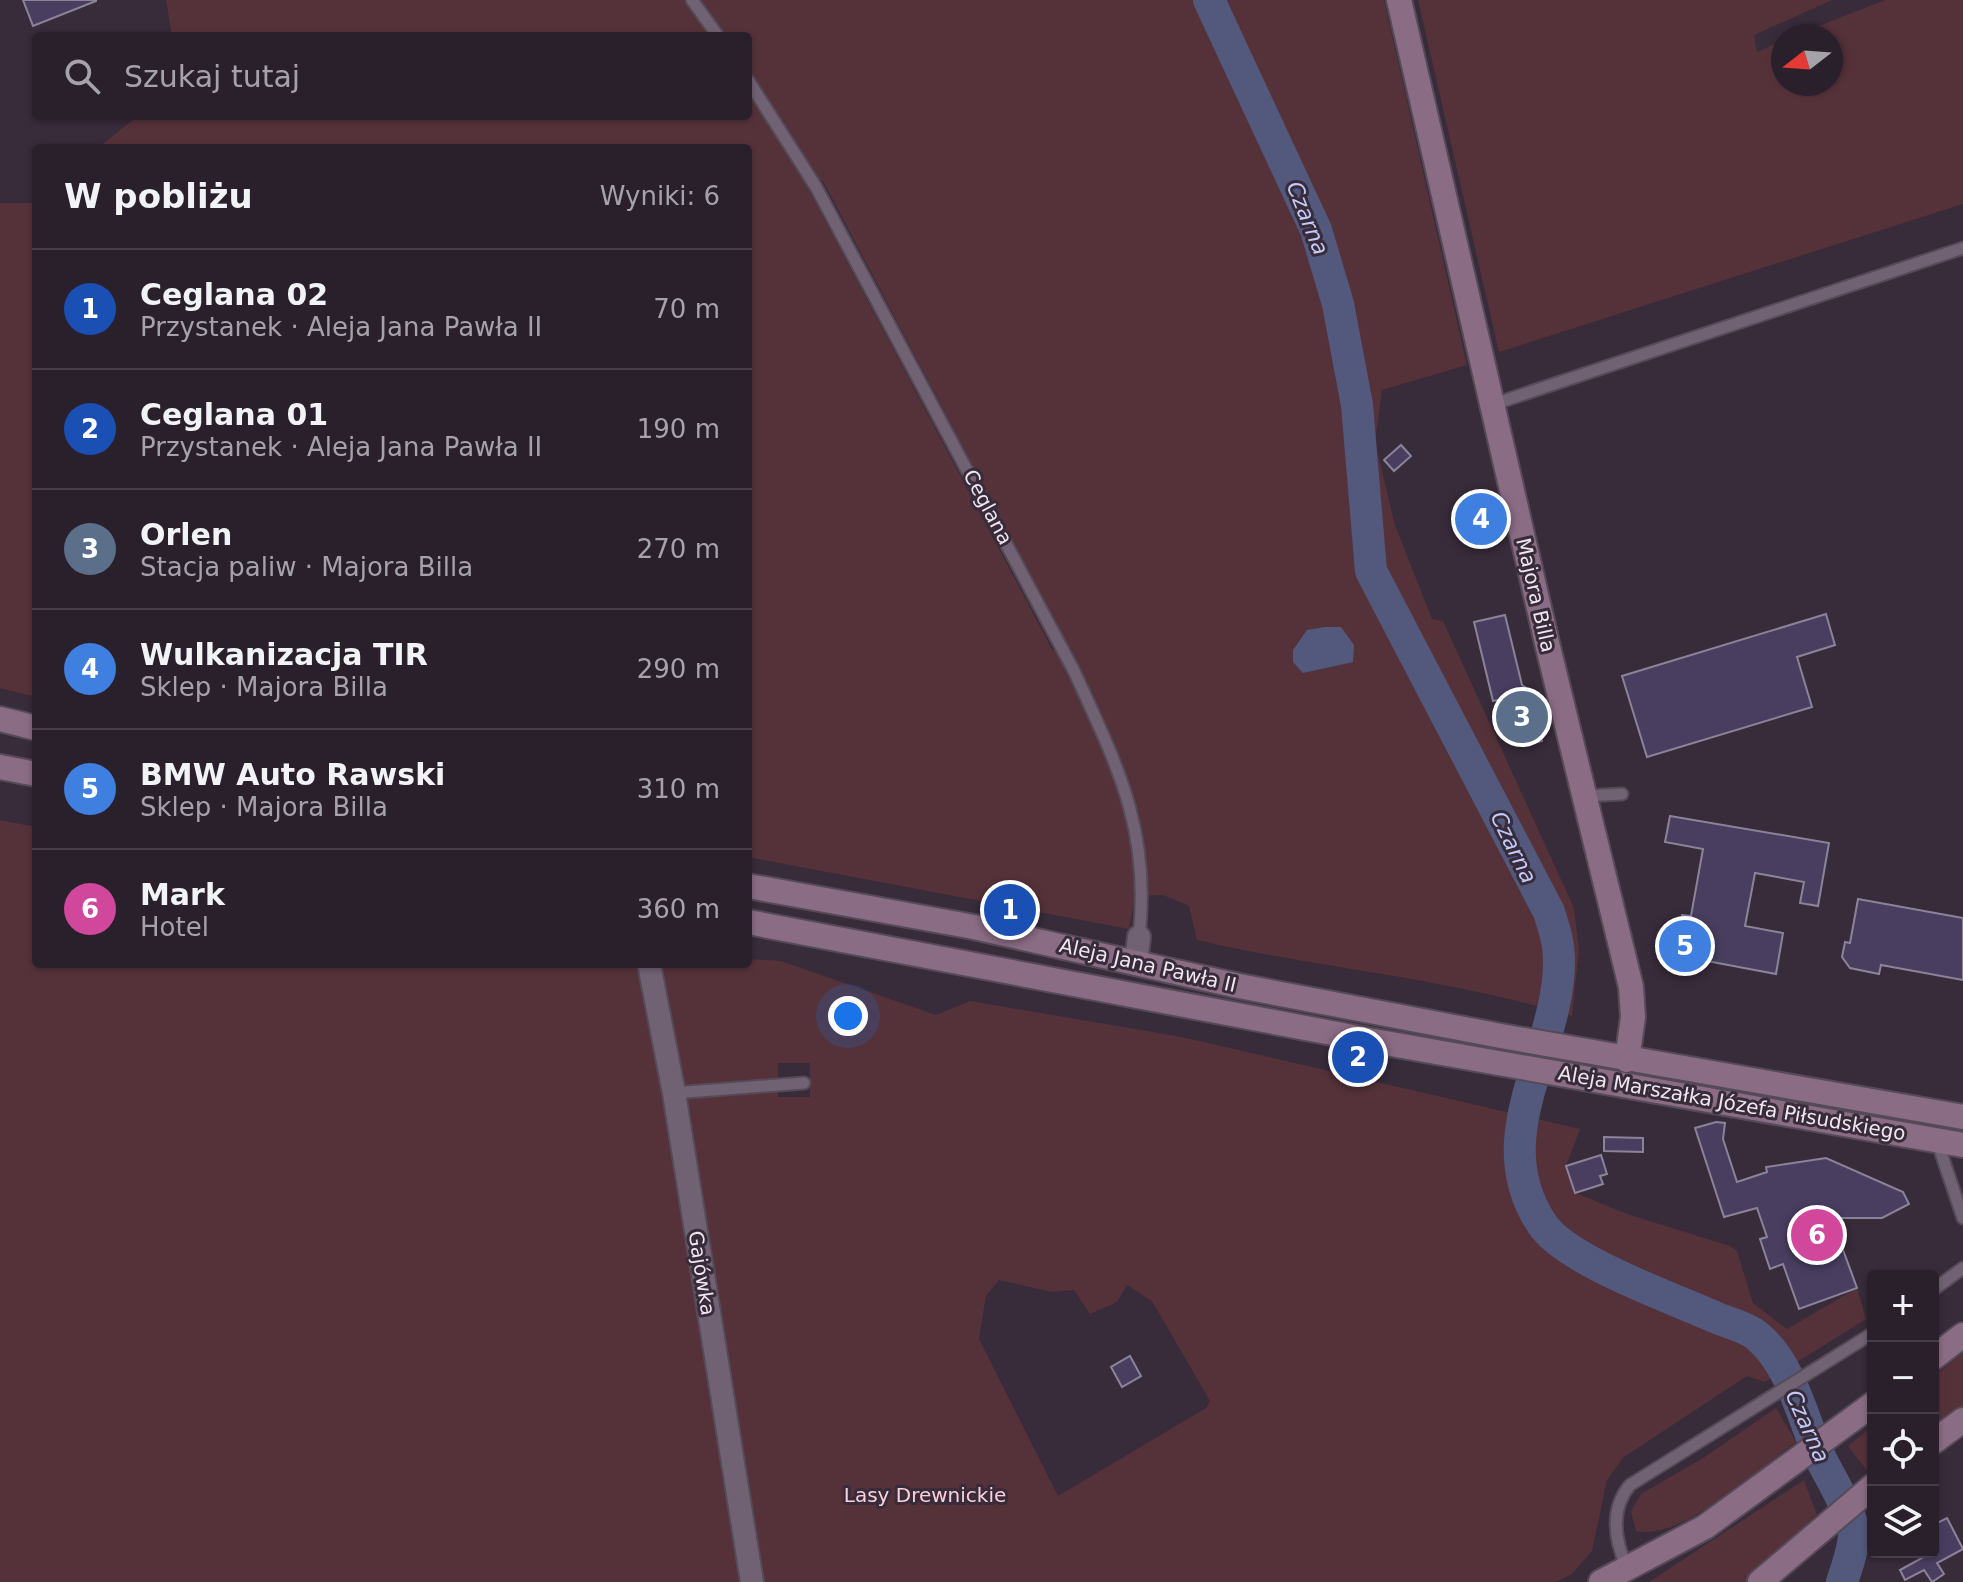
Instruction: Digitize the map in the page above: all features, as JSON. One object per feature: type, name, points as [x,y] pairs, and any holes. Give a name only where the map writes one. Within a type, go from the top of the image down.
[{"type":"main road","name":"Majora Billa","points":[[1399,0],[1631,987],[1633,1017],[1627,1060]]},
{"type":"main road","points":[[0,719],[32,727]]},
{"type":"main road","points":[[0,767],[32,773]]},
{"type":"main road","name":"Aleja Jana Pawła II","points":[[752,887],[974,927],[1136,963],[1501,1036]]},
{"type":"main road","name":"Aleja Jana Pawła II","points":[[752,923],[1374,1041],[1501,1061]]},
{"type":"main road","name":"Aleja Marszałka Józefa Piłsudskiego","points":[[1501,1036],[1563,1060],[1963,1145]]},
{"type":"main road","name":"Aleja Marszałka Józefa Piłsudskiego","points":[[1501,1061],[1627,1060],[1955,1114]]},
{"type":"main road","points":[[1939,1353],[1963,1335]]},
{"type":"main road","points":[[1601,1582],[1627,1576],[1705,1527],[1867,1409]]},
{"type":"main road","points":[[1939,1438],[1963,1420]]},
{"type":"main road","points":[[1760,1582],[1867,1490]]},
{"type":"street","name":"Ceglana","points":[[1136,963],[1139,937]]},
{"type":"street","name":"Gajówka","points":[[651,968],[752,1582]]},
{"type":"lane","points":[[692,0],[715,32]]},
{"type":"lane","name":"Ceglana","points":[[752,86],[816,187],[1074,671],[1112,754],[1135,820],[1144,880],[1139,937]]},
{"type":"lane","points":[[1494,404],[1963,248]]},
{"type":"lane","points":[[1585,796],[1622,794]]},
{"type":"lane","points":[[674,1093],[804,1083]]},
{"type":"lane","points":[[1936,1140],[1963,1218]]},
{"type":"lane","points":[[1939,1286],[1963,1268]]},
{"type":"lane","points":[[1627,1576],[1616,1524],[1617,1509],[1626,1490],[1808,1371],[1867,1337]]},
{"type":"green space","points":[[166,0],[1384,0],[1467,365],[1382,390],[1375,442],[1395,525],[1432,619],[1443,621],[1574,908],[1579,950],[1572,1016],[1479,992],[1197,940],[1189,906],[1163,895],[1135,896],[1129,929],[752,858],[752,144],[104,143],[133,120],[752,120],[752,32],[171,32]],"holes":[[[800,173],[823,181],[1068,646],[1053,651]]]},
{"type":"green space","points":[[1418,0],[1832,0],[1779,24],[1771,24],[1771,27],[1754,35],[1757,52],[1771,46],[1771,96],[1843,96],[1843,24],[1824,24],[1885,0],[1963,0],[1963,204],[1499,352]]},
{"type":"green space","points":[[0,203],[32,203],[32,696],[0,688]]},
{"type":"green space","name":"Lasy Drewnickie","points":[[0,820],[32,826],[32,968],[752,968],[752,959],[781,961],[936,1015],[970,1001],[1182,1037],[1580,1129],[1566,1166],[1576,1193],[1627,1214],[1730,1246],[1737,1251],[1753,1303],[1787,1329],[1857,1288],[1866,1319],[1765,1382],[1747,1376],[1624,1457],[1607,1480],[1592,1551],[1572,1574],[1556,1582],[0,1582]],"holes":[[[778,1063],[810,1063],[810,1097],[778,1097]],[[999,1280],[1052,1292],[1074,1290],[1090,1314],[1117,1302],[1127,1285],[1152,1301],[1210,1401],[1206,1408],[1058,1496],[979,1339],[986,1296]]]},
{"type":"green space","points":[[1963,1353],[1963,1410],[1939,1428],[1939,1414],[1939,1372]]},
{"type":"green space","points":[[1776,1408],[1796,1442],[1697,1514],[1654,1531],[1636,1531],[1631,1511],[1641,1494],[1703,1458]]},
{"type":"green space","points":[[1867,1431],[1867,1471],[1848,1446]]},
{"type":"green space","points":[[1804,1480],[1817,1515],[1808,1522],[1811,1527],[1747,1582],[1649,1582]]},
{"type":"water","points":[[1341,627],[1354,645],[1353,662],[1303,673],[1293,662],[1293,650],[1307,630]]},
{"type":"water","points":[[1856,1518],[1857,1550],[1848,1582],[1836,1582],[1848,1547],[1847,1526]]},
{"type":"building","points":[[23,0],[96,0],[96,1],[33,26]]},
{"type":"building","points":[[1401,445],[1411,456],[1394,471],[1384,460]]},
{"type":"building","points":[[1487,506],[1492,528],[1464,534],[1459,513]]},
{"type":"building","points":[[1826,614],[1835,645],[1797,657],[1812,707],[1647,757],[1622,676]]},
{"type":"building","points":[[1505,615],[1522,685],[1529,690],[1542,741],[1525,745],[1517,725],[1506,715],[1502,699],[1493,701],[1474,622]]},
{"type":"building","points":[[1670,816],[1829,843],[1818,906],[1800,903],[1804,882],[1755,873],[1745,926],[1783,933],[1776,974],[1675,955],[1682,915],[1691,916],[1703,849],[1665,842]]},
{"type":"building","points":[[1858,899],[1963,918],[1963,980],[1881,965],[1879,974],[1850,968],[1842,957],[1845,942],[1850,943]]},
{"type":"building","points":[[1716,1122],[1725,1123],[1723,1139],[1737,1182],[1767,1172],[1766,1167],[1826,1158],[1903,1192],[1909,1204],[1882,1218],[1824,1218],[1835,1249],[1842,1247],[1857,1288],[1799,1309],[1783,1264],[1770,1269],[1760,1239],[1767,1237],[1757,1208],[1724,1217],[1695,1128]]},
{"type":"building","points":[[1604,1137],[1643,1138],[1643,1152],[1604,1151]]},
{"type":"building","points":[[1601,1155],[1607,1174],[1600,1176],[1603,1184],[1575,1193],[1566,1166]]},
{"type":"building","points":[[1130,1356],[1141,1376],[1122,1387],[1111,1367]]},
{"type":"building","points":[[1947,1518],[1963,1549],[1937,1563],[1944,1574],[1932,1582],[1924,1570],[1905,1580],[1900,1570],[1922,1558],[1939,1558],[1939,1522]]},
{"type":"waterway","name":"Czarna","points":[[1209,0],[1316,230],[1338,304],[1357,405],[1371,571],[1549,912],[1554,930],[1559,960],[1556,994],[1522,1125],[1520,1158],[1526,1191],[1542,1224],[1574,1252],[1623,1278],[1747,1330],[1768,1347],[1795,1392],[1820,1457],[1850,1517],[1854,1535],[1842,1582]]},
{"type":"place","name":"Wulkanizacja TIR","points":[[1481,519]]},
{"type":"place","name":"Orlen","points":[[1522,717]]},
{"type":"place","name":"Ceglana 02","points":[[1010,910]]},
{"type":"place","name":"BMW Auto Rawski","points":[[1685,946]]},
{"type":"place","name":"Ceglana 01","points":[[1358,1057]]},
{"type":"place","name":"Mark","points":[[1817,1235]]}]
